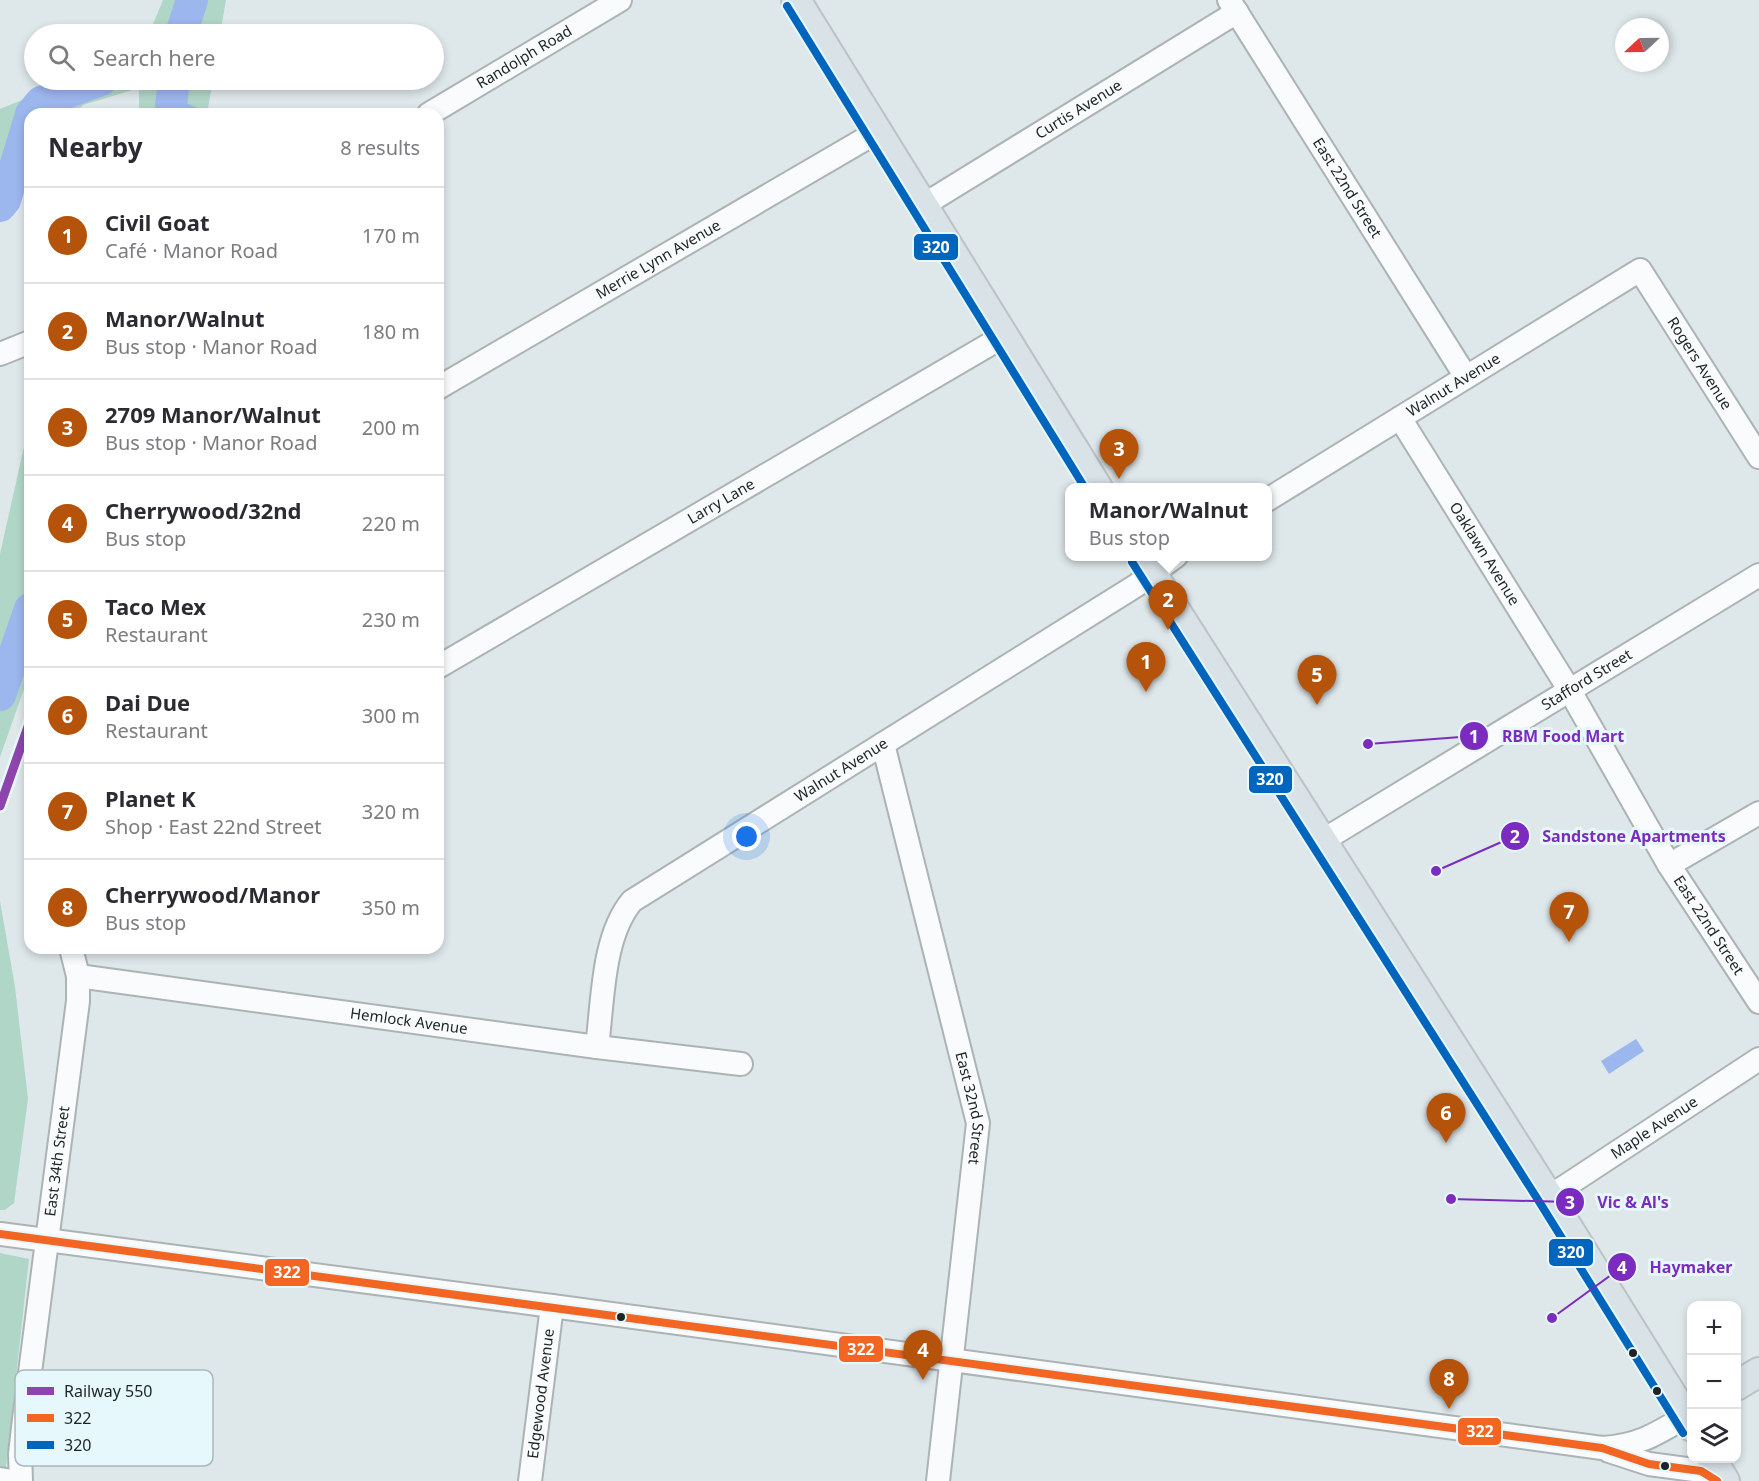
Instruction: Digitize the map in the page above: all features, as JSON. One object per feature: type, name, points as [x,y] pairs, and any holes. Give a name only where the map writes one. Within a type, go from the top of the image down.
[{"type":"main road","points":[[796,0],[1095,483]]},
{"type":"main road","points":[[1146,565],[1687,1416]]},
{"type":"main road","points":[[1741,1383],[1759,1372]]},
{"type":"main road","points":[[1714,1463],[1725,1481]]},
{"type":"street","name":"Randolph Road","points":[[439,108],[620,0]]},
{"type":"street","name":"Curtis Avenue","points":[[922,206],[1233,6]]},
{"type":"street","name":"East 22nd Street","points":[[1233,6],[1466,377]]},
{"type":"street","name":"Merrie Lynn Avenue","points":[[444,385],[877,132]]},
{"type":"street","name":"Walnut Avenue","points":[[1272,497],[1640,270]]},
{"type":"street","name":"Rogers Avenue","points":[[1640,270],[1759,457]]},
{"type":"street","name":"Larry Lane","points":[[444,663],[1004,336]]},
{"type":"street","points":[[0,354],[24,344]]},
{"type":"street","name":"Oaklawn Avenue","points":[[1400,418],[1570,691]]},
{"type":"street","name":"Walnut Avenue","points":[[597,1047],[611,942],[622,913],[632,901],[883,744],[1146,565]]},
{"type":"street","name":"Stafford Street","points":[[1322,841],[1759,575]]},
{"type":"street","name":"East 22nd Street","points":[[1570,691],[1669,865],[1759,1002]]},
{"type":"street","name":"East 32nd Street","points":[[883,744],[978,1123],[938,1481]]},
{"type":"street","points":[[1669,865],[1759,813]]},
{"type":"street","name":"East 34th Street","points":[[31,1370],[78,1001],[78,975],[73,954]]},
{"type":"street","name":"Hemlock Avenue","points":[[78,975],[597,1047],[741,1064]]},
{"type":"street","name":"Maple Avenue","points":[[1549,1197],[1759,1059]]},
{"type":"street","points":[[0,1234],[953,1359],[1602,1449],[1649,1464],[1701,1471],[1718,1481]]},
{"type":"street","name":"Edgewood Avenue","points":[[530,1481],[552,1306]]},
{"type":"street","points":[[1602,1449],[1626,1447],[1687,1420]]},
{"type":"street","name":"East 34th Street","points":[[20,1466],[21,1481]]},
{"type":"street","points":[[0,1479],[13,1481]]},
{"type":"green space","points":[[163,0],[226,0],[222,24],[153,24]]},
{"type":"green space","points":[[47,90],[132,90],[83,105],[80,108],[24,108],[24,179],[0,220],[0,109]]},
{"type":"green space","points":[[139,90],[211,90],[208,108],[139,108]]},
{"type":"green space","points":[[24,447],[24,689],[0,757],[0,554]]},
{"type":"green space","points":[[0,901],[15,987],[28,1099],[14,1203],[5,1210],[0,1210]]},
{"type":"green space","points":[[0,1253],[29,1259],[6,1467],[0,1467]]},
{"type":"water","points":[[1636,1039],[1644,1051],[1609,1074],[1601,1061]]},
{"type":"waterway","points":[[184,24],[192,0]]},
{"type":"waterway","points":[[36,108],[41,102],[74,90]]},
{"type":"waterway","points":[[171,108],[173,90]]},
{"type":"waterway","points":[[173,100],[191,108]]},
{"type":"waterway","points":[[0,206],[5,200],[24,138]]},
{"type":"waterway","points":[[0,695],[24,626]]},
{"type":"rail line","name":"550","points":[[0,806],[24,738]]},
{"type":"transit line","name":"320","points":[[787,6],[1082,483]]},
{"type":"transit line","name":"320","points":[[1132,562],[1540,1203],[1683,1433]]},
{"type":"transit line","name":"322","points":[[0,1234],[1602,1448],[1649,1464],[1701,1471],[1717,1481]]},
{"type":"place","name":"2709 Manor/Walnut","points":[[1119,479]]},
{"type":"place","name":"Manor/Walnut","points":[[1168,630]]},
{"type":"place","name":"Civil Goat","points":[[1146,692]]},
{"type":"place","name":"Taco Mex","points":[[1317,705]]},
{"type":"place","name":"RBM Food Mart","points":[[1368,744]]},
{"type":"place","name":"Sandstone Apartments","points":[[1436,871]]},
{"type":"place","name":"Planet K","points":[[1569,942]]},
{"type":"place","name":"Dai Due","points":[[1446,1143]]},
{"type":"place","name":"Vic & Al's","points":[[1451,1199]]},
{"type":"place","name":"Haymaker","points":[[1552,1318]]},
{"type":"place","name":"Cherrywood/32nd","points":[[923,1380]]},
{"type":"place","name":"Cherrywood/Manor","points":[[1449,1409]]}]
